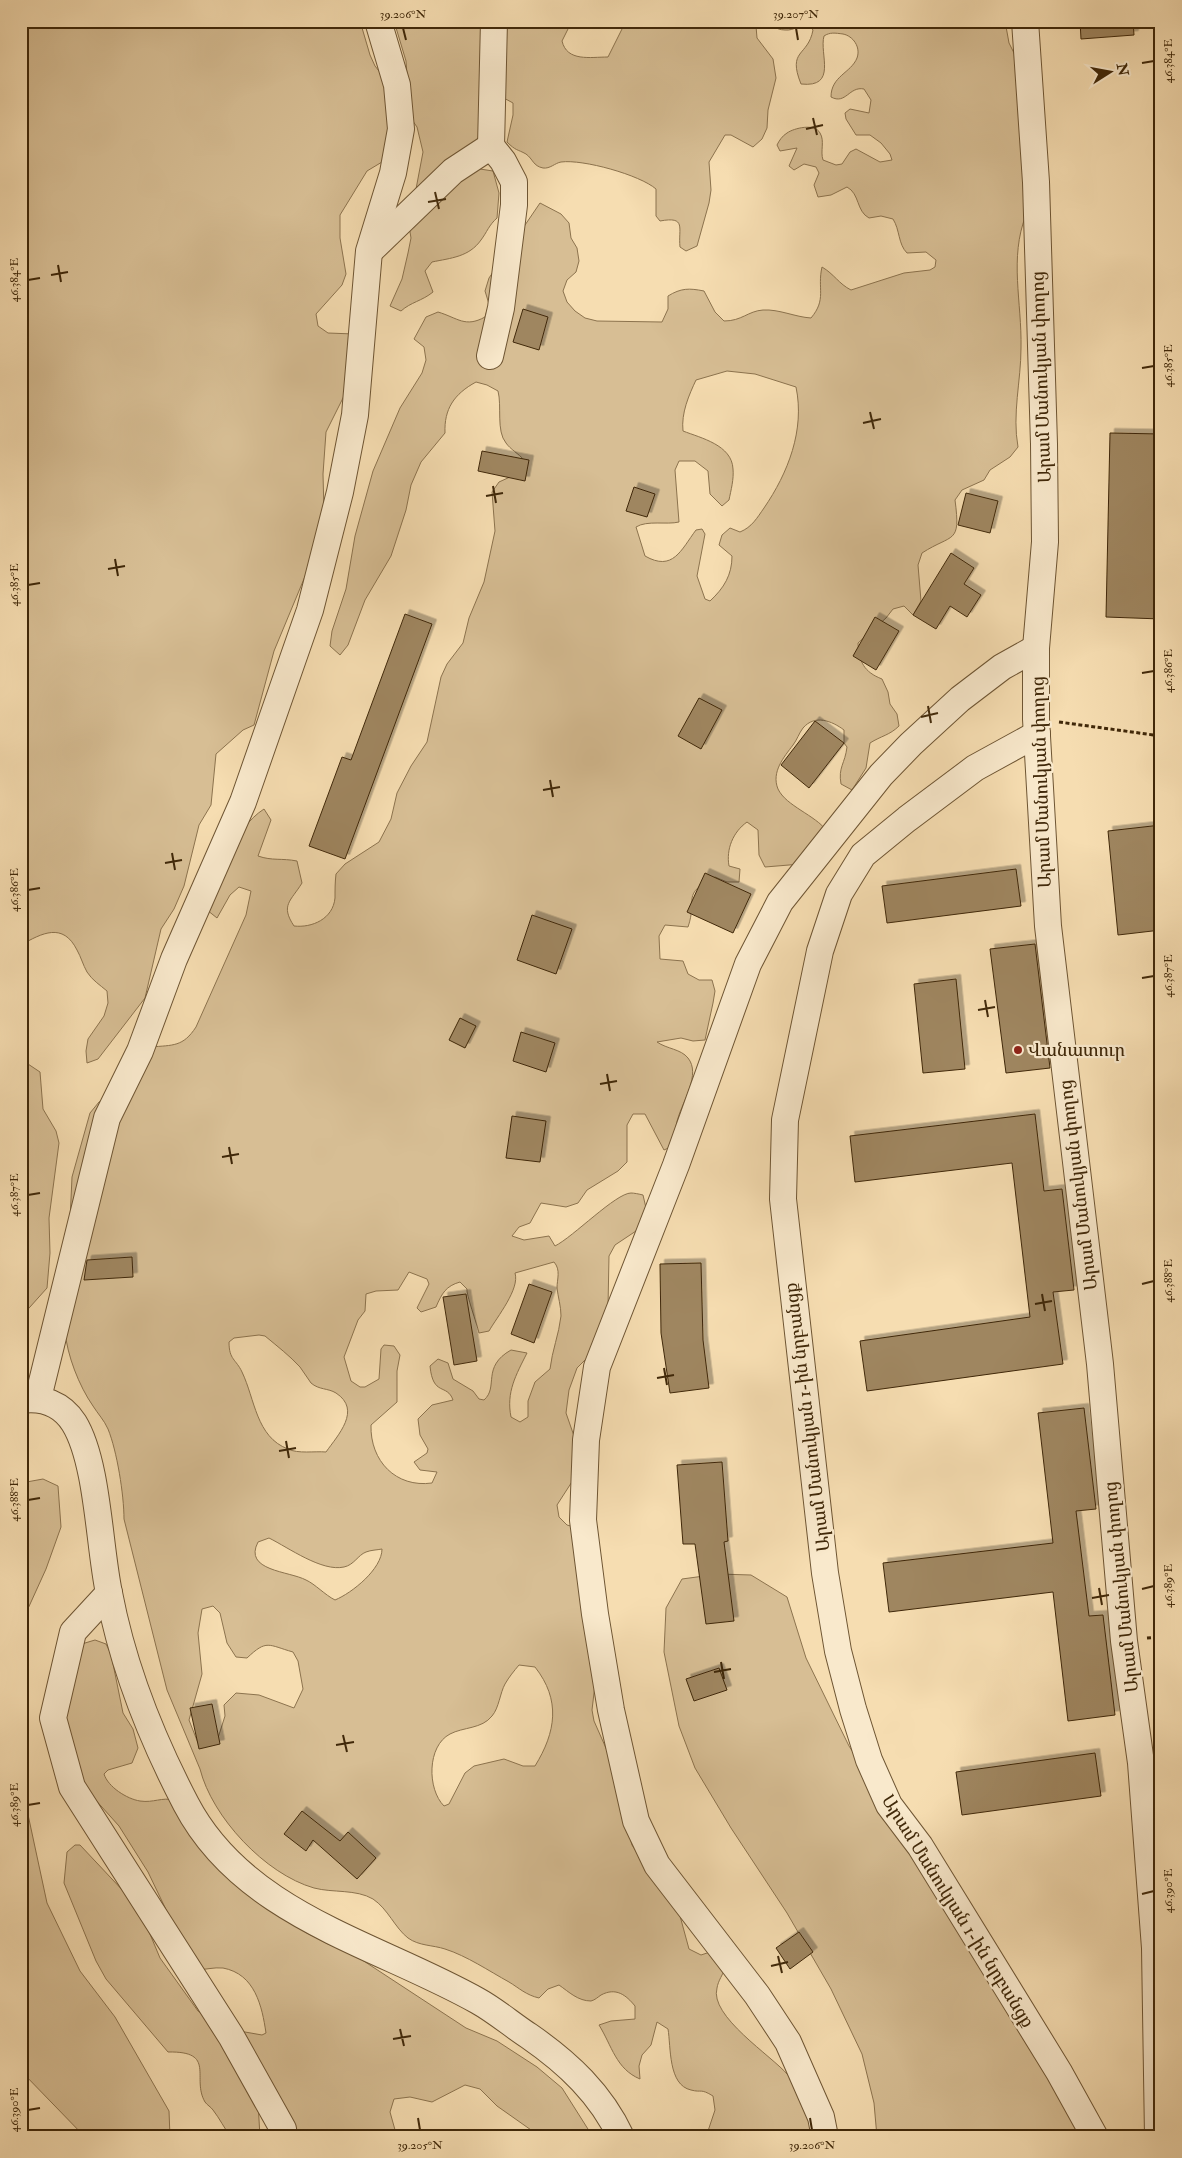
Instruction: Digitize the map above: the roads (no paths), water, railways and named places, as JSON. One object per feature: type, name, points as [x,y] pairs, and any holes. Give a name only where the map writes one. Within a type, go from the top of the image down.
[{"type":"street","points":[[378,21],[397,85],[401,129],[393,173],[369,251],[355,415],[340,492],[310,610],[243,802],[174,960],[140,1051],[107,1118],[30,1399],[62,1408],[74,1424],[90,1464],[109,1593],[130,1681],[159,1750],[188,1807],[218,1851],[269,1896],[364,1947],[479,2002],[550,2051],[579,2076],[610,2112],[621,2137]]},
{"type":"street","points":[[490,356],[501,308],[514,205],[514,182],[504,161],[491,146],[494,21]]},
{"type":"street","name":"Արամ Մանուկյան փողոց","points":[[1025,21],[1036,182],[1044,444],[1045,542],[1036,648],[1037,726],[1048,926],[1100,1364],[1124,1641],[1141,1763],[1155,1948],[1158,2137]]},
{"type":"street","points":[[369,251],[452,171],[491,146]]},
{"type":"street","points":[[825,2137],[821,2117],[788,2042],[757,1995],[657,1865],[636,1821],[611,1710],[584,1530],[586,1440],[598,1367],[676,1165],[748,964],[780,902],[881,775],[911,744],[960,699],[1002,667],[1036,648]]},
{"type":"street","name":"Արամ Մանուկյան 1-ին նրբանցք","points":[[1037,726],[975,768],[907,819],[863,856],[839,894],[820,951],[784,1120],[783,1199],[825,1573],[838,1650],[853,1709],[869,1760],[889,1805],[920,1846],[1059,2072],[1095,2137]]},
{"type":"street","points":[[109,1593],[73,1632],[53,1718],[72,1787],[231,2036],[283,2129],[284,2137]]},
{"type":"place","name":"Վանատուր","points":[[1018,1050]]}]
